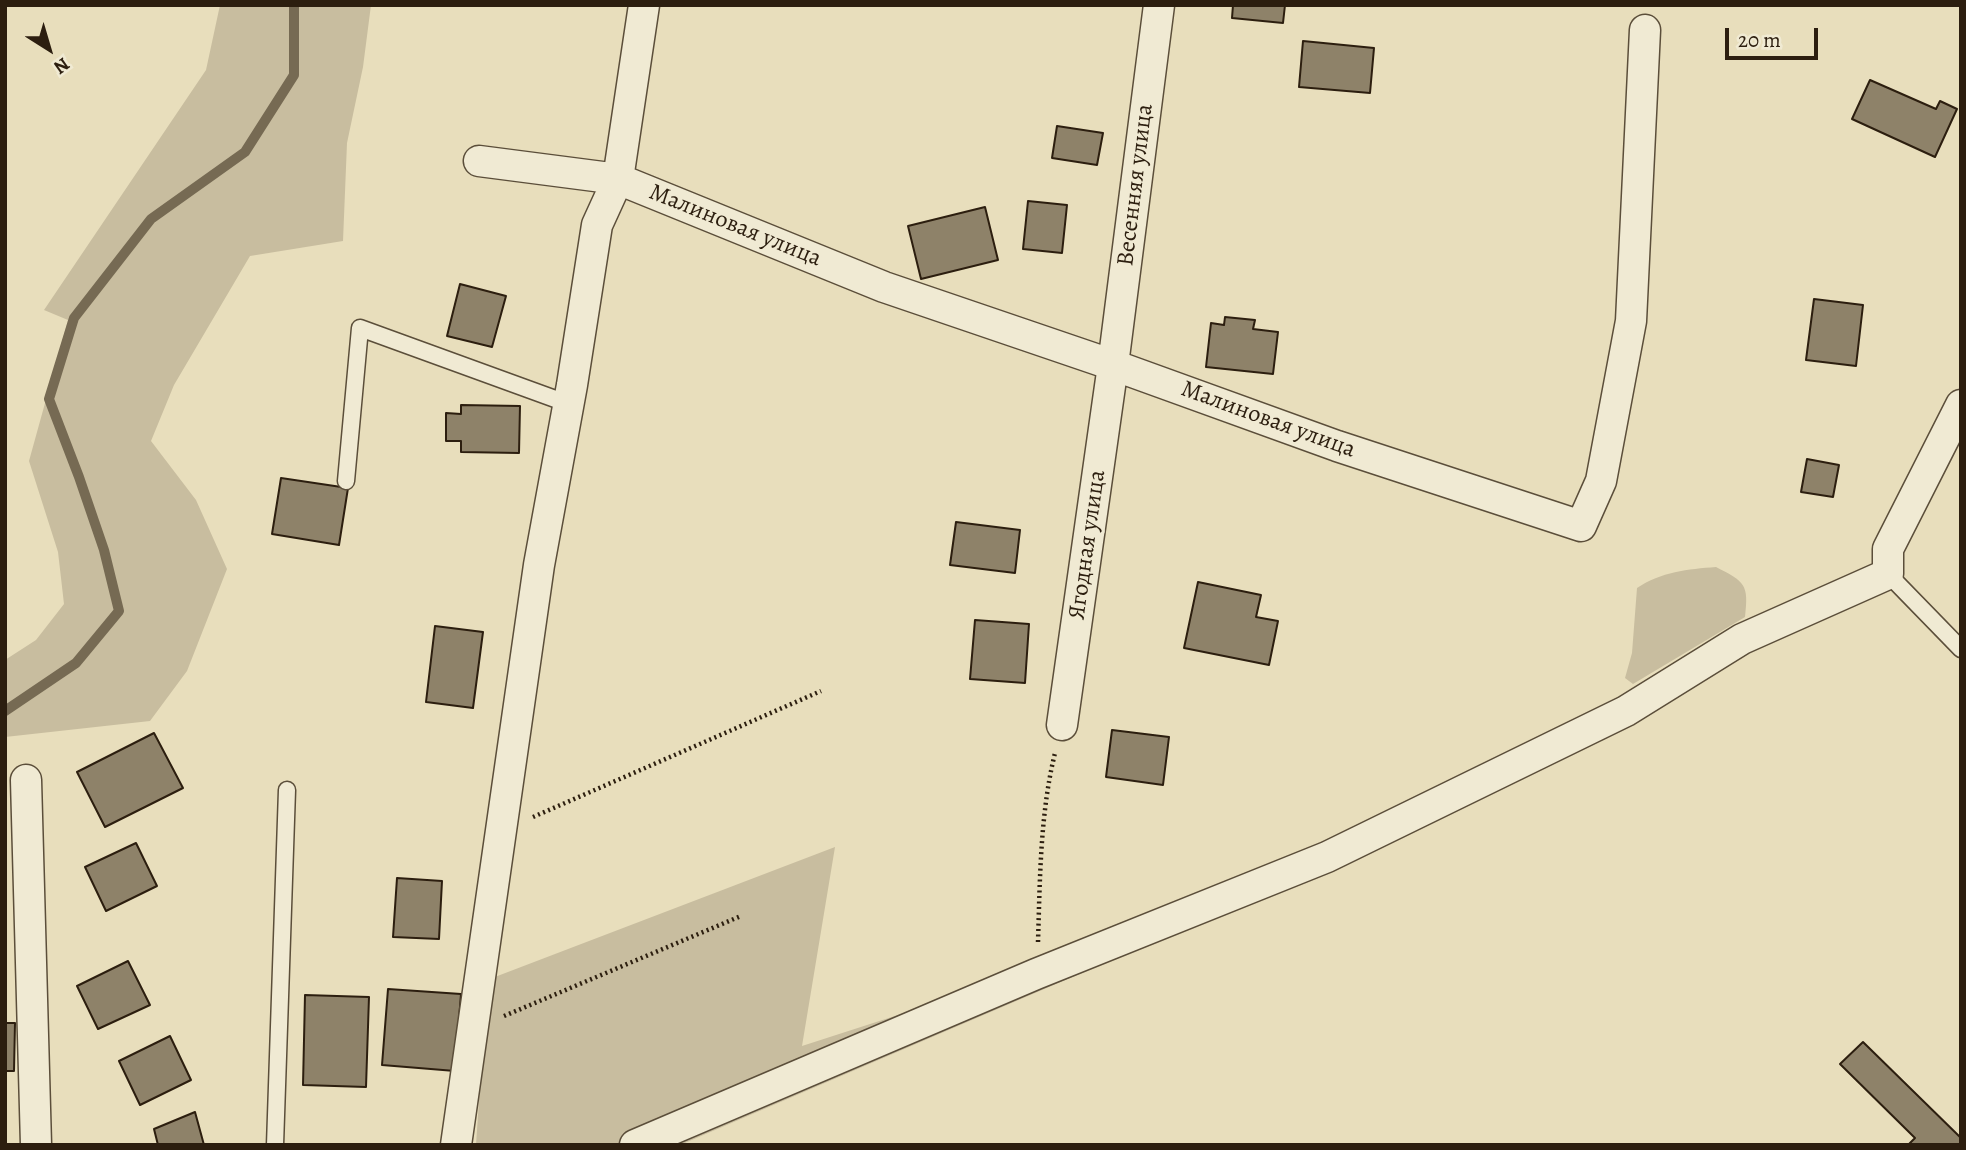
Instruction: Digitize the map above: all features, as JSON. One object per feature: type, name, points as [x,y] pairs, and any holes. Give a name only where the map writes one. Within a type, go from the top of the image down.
[{"type":"street","points":[[456,1145],[539,565],[569,404],[597,225],[618,179],[644,5]]},
{"type":"street","name":"Весенняя улица","points":[[1113,365],[1159,5]]},
{"type":"street","name":"Малиновая улица","points":[[479,162],[618,179],[884,287],[1113,365],[1337,446],[1581,526],[1601,481],[1631,321],[1645,30]]},
{"type":"street","name":"Ягодная улица","points":[[1062,725],[1113,365]]},
{"type":"street","points":[[635,1145],[1036,974],[1327,857],[1626,711],[1742,639],[1888,574],[1888,549],[1961,405]]},
{"type":"street","points":[[26,780],[36,1145]]},
{"type":"lane","points":[[346,481],[360,328],[569,404]]},
{"type":"lane","points":[[1888,574],[1961,649]]},
{"type":"lane","points":[[275,1145],[287,790]]},
{"type":"path","points":[[500,831],[821,691]]},
{"type":"path","points":[[1036,974],[1048,781],[1062,725]]},
{"type":"path","points":[[471,1030],[741,916]]},
{"type":"shaded area","points":[[220,5],[371,5],[363,67],[347,143],[343,241],[250,256],[174,385],[151,441],[196,500],[227,569],[187,671],[150,721],[5,737],[5,660],[36,640],[64,604],[58,552],[29,461],[68,320],[44,310],[206,70]]},
{"type":"shaded area","points":[[1716,567],[1743,585],[1746,597],[1745,617],[1633,684],[1625,678],[1632,653],[1637,588],[1665,575]]},
{"type":"shaded area","points":[[835,847],[802,1046],[1062,962],[1089,967],[1084,972],[680,1145],[476,1145],[487,980]]},
{"type":"building","points":[[1233,5],[1285,5],[1283,23],[1232,18]]},
{"type":"building","points":[[1303,41],[1374,48],[1370,93],[1299,87]]},
{"type":"building","points":[[1870,80],[1936,109],[1940,101],[1957,109],[1935,157],[1852,119]]},
{"type":"building","points":[[1057,126],[1103,133],[1097,165],[1052,158]]},
{"type":"building","points":[[1028,201],[1067,205],[1062,253],[1023,249]]},
{"type":"building","points":[[985,207],[998,260],[921,279],[908,226]]},
{"type":"building","points":[[460,284],[506,296],[492,347],[447,336]]},
{"type":"building","points":[[1814,299],[1863,305],[1856,366],[1806,360]]},
{"type":"building","points":[[1225,317],[1255,320],[1253,329],[1278,332],[1273,374],[1206,367],[1211,323],[1224,325]]},
{"type":"building","points":[[461,405],[520,406],[519,453],[461,452],[461,441],[446,441],[446,413],[461,414]]},
{"type":"building","points":[[1807,459],[1839,465],[1833,497],[1801,492]]},
{"type":"building","points":[[281,478],[348,488],[339,545],[272,534]]},
{"type":"building","points":[[956,522],[1020,530],[1015,573],[950,565]]},
{"type":"building","points":[[1198,582],[1261,595],[1256,617],[1278,621],[1269,665],[1184,648]]},
{"type":"building","points":[[975,620],[1029,624],[1025,683],[970,679]]},
{"type":"building","points":[[435,626],[483,632],[473,708],[426,702]]},
{"type":"building","points":[[1112,730],[1169,737],[1163,785],[1106,777]]},
{"type":"building","points":[[154,733],[183,788],[105,827],[77,772]]},
{"type":"building","points":[[136,843],[157,886],[106,911],[85,867]]},
{"type":"building","points":[[397,878],[442,881],[439,939],[393,937]]},
{"type":"building","points":[[128,961],[150,1005],[98,1029],[77,986]]},
{"type":"building","points":[[388,989],[461,994],[455,1071],[382,1065]]},
{"type":"building","points":[[305,995],[369,997],[366,1087],[303,1085]]},
{"type":"building","points":[[5,1023],[15,1023],[14,1071],[5,1071]]},
{"type":"building","points":[[170,1036],[191,1080],[140,1105],[119,1061]]},
{"type":"building","points":[[1863,1042],[1961,1138],[1961,1145],[1909,1144],[1915,1138],[1840,1064]]},
{"type":"building","points":[[195,1112],[204,1145],[158,1145],[154,1129]]},
{"type":"waterway","points":[[5,711],[76,663],[119,611],[104,550],[49,399],[74,318],[151,219],[245,152],[294,75],[294,5]]}]
